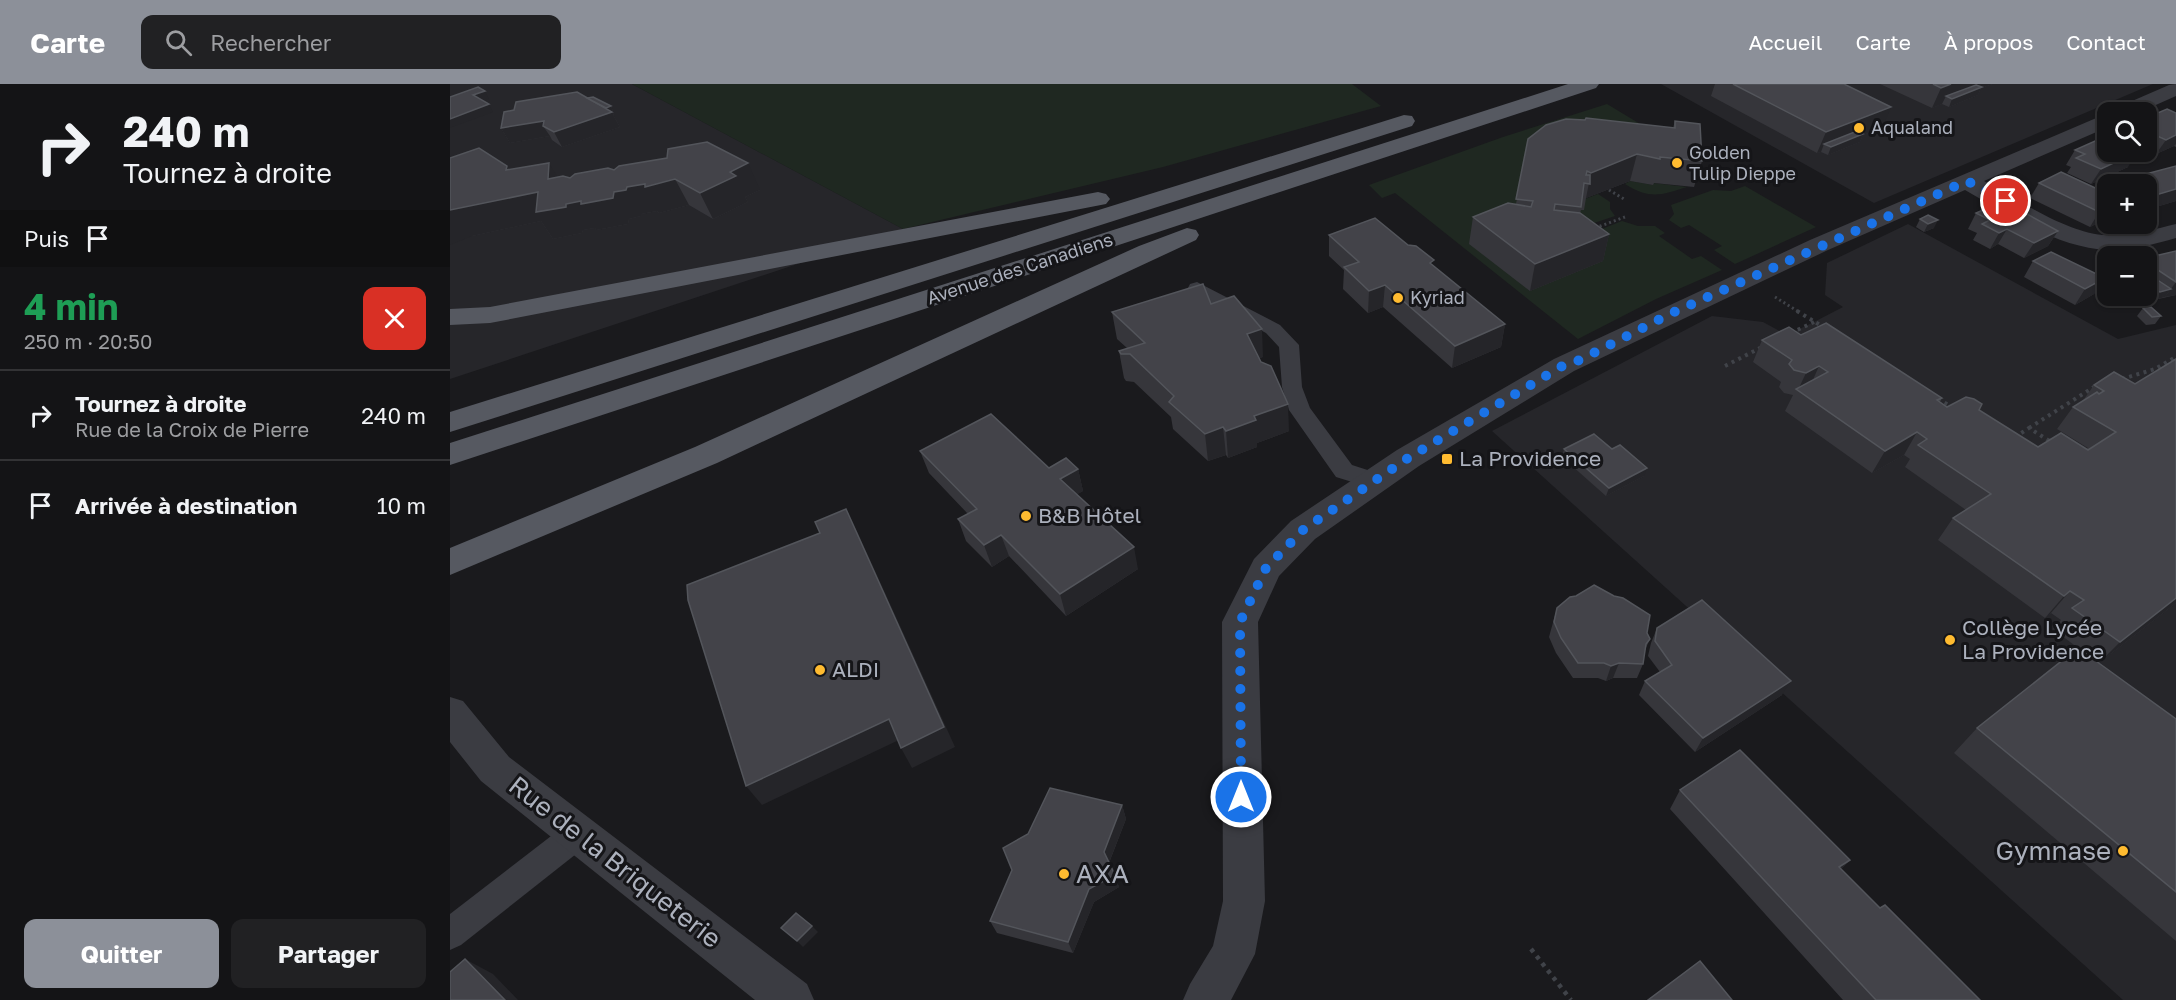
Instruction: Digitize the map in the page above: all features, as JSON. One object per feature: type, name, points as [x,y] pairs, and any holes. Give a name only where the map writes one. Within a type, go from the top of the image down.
[{"type":"main road","name":"Avenue des Canadiens","points":[[450,454],[1589,84]]},
{"type":"main road","name":"Avenue des Canadiens","points":[[450,422],[1425,114]]},
{"type":"main road","points":[[450,562],[706,455],[1148,251],[1216,224],[1263,191]]},
{"type":"main road","points":[[450,317],[490,315],[1129,193],[1165,196]]},
{"type":"street","points":[[2146,102],[2176,89]]},
{"type":"street","points":[[1206,1000],[1233,954],[1244,901],[1240,622],[1266,568],[1303,530],[1408,458],[1564,365],[1746,279],[2097,124]]},
{"type":"street","points":[[1967,181],[2065,232],[2097,242],[2125,242],[2176,231]]},
{"type":"street","name":"Rue de la Briqueterie","points":[[450,713],[495,769],[791,1000]]},
{"type":"lane","points":[[1197,288],[1273,329],[1289,345],[1292,387],[1300,410],[1344,471],[1375,481]]},
{"type":"lane","points":[[450,934],[579,833]]},
{"type":"path","points":[[1609,190],[1624,199]]},
{"type":"path","points":[[1595,228],[1625,217]]},
{"type":"path","points":[[1746,279],[1835,334]]},
{"type":"path","points":[[1787,335],[1814,322]]},
{"type":"path","points":[[1725,366],[1766,345]]},
{"type":"path","points":[[2114,381],[2155,369],[2176,357]]},
{"type":"path","points":[[2008,442],[2103,384]]},
{"type":"path","points":[[1936,398],[1957,410]]},
{"type":"path","points":[[2028,428],[2057,446]]},
{"type":"path","points":[[1531,949],[1571,1000]]},
{"type":"shaded area","points":[[450,84],[632,84],[903,229],[450,379]]},
{"type":"shaded area","points":[[632,84],[1352,84],[1381,106],[1163,167],[903,229]]},
{"type":"shaded area","points":[[1661,84],[2153,84],[2111,102],[2097,102],[2097,108],[1874,203]]},
{"type":"shaded area","points":[[1607,104],[1680,148],[1581,143],[1574,240],[1622,221],[1638,226],[1655,226],[1665,233],[1659,236],[1692,259],[1701,256],[1722,270],[1656,299],[1578,339],[1395,193],[1382,198],[1369,185],[1503,137]]},
{"type":"shaded area","points":[[1630,181],[1687,187],[1663,194],[1649,194],[1625,184]]},
{"type":"shaded area","points":[[1745,186],[1816,227],[1735,264],[1714,250],[1722,246],[1689,225],[1681,228],[1669,220],[1674,214],[1671,205],[1713,190],[1731,191]]},
{"type":"shaded area","points":[[1598,194],[1610,202],[1610,209],[1615,216],[1576,229],[1579,210],[1583,210],[1585,199]]},
{"type":"shaded area","name":"Collège Lycée La Providence","points":[[1908,224],[2118,339],[2176,325],[2176,1000],[2123,1000],[1492,431],[1712,316],[1763,322],[1787,335],[1814,322],[1843,307],[1825,295],[1827,263]]},
{"type":"building","points":[[1733,84],[1844,84],[1891,107],[1826,132]]},
{"type":"building","points":[[1933,84],[1951,84],[1941,88]]},
{"type":"building","points":[[1976,85],[1982,87],[1952,99],[1946,96]]},
{"type":"building","points":[[478,87],[485,91],[473,95],[489,104],[450,119],[450,97]]},
{"type":"building","points":[[577,92],[612,112],[554,132],[543,126],[544,121],[501,128],[504,112],[514,110],[516,102]]},
{"type":"building","points":[[593,97],[611,106],[606,108],[587,98]]},
{"type":"building","points":[[2167,109],[2176,113],[2176,135],[2166,140],[2157,136],[2157,113]]},
{"type":"building","points":[[1586,118],[1675,128],[1675,121],[1700,124],[1702,161],[1660,157],[1660,159],[1637,154],[1591,173],[1587,171],[1586,175],[1590,175],[1590,184],[1584,183],[1581,207],[1555,204],[1554,210],[1580,213],[1609,234],[1535,264],[1473,217],[1508,203],[1531,207],[1533,201],[1516,199],[1528,139],[1546,125],[1566,119],[1585,120]]},
{"type":"building","points":[[1857,131],[1863,134],[1831,147],[1824,144]]},
{"type":"building","points":[[2097,140],[2097,162],[2116,162],[2101,169],[2076,158],[2085,154],[2075,150]]},
{"type":"building","points":[[707,142],[748,163],[730,172],[736,176],[700,193],[675,179],[645,187],[645,184],[627,187],[626,190],[614,192],[613,198],[581,204],[581,201],[566,204],[566,207],[536,212],[538,192],[450,210],[450,158],[479,148],[507,166],[506,170],[549,163],[548,179],[563,176],[570,178],[575,174],[608,168],[614,170],[619,166],[667,158],[668,149]]},
{"type":"building","points":[[2176,166],[2176,189],[2157,195],[2157,174],[2146,174]]},
{"type":"building","points":[[2061,172],[2097,189],[2097,211],[2039,183]]},
{"type":"building","points":[[2003,201],[2058,231],[2034,243],[2007,229],[1999,233],[1982,224],[1990,220],[1976,213]]},
{"type":"building","points":[[1928,215],[1938,220],[1928,224],[1920,219]]},
{"type":"building","points":[[1375,218],[1408,245],[1416,246],[1434,260],[1430,263],[1505,324],[1455,346],[1385,285],[1369,291],[1344,267],[1359,262],[1329,235]]},
{"type":"building","points":[[2176,251],[2176,282],[2157,269],[2157,255]]},
{"type":"building","points":[[2051,252],[2097,274],[2097,282],[2085,289],[2033,261]]},
{"type":"building","points":[[2157,280],[2171,289],[2160,292],[2157,290]]},
{"type":"building","points":[[1203,284],[1211,304],[1234,296],[1262,329],[1247,334],[1261,362],[1271,366],[1288,404],[1254,416],[1256,420],[1226,431],[1223,427],[1205,434],[1169,402],[1174,396],[1130,354],[1121,354],[1119,351],[1145,343],[1112,312]]},
{"type":"building","points":[[2151,307],[2161,316],[2152,317],[2143,308]]},
{"type":"building","points":[[1826,323],[1942,398],[1937,400],[1947,407],[1966,397],[1974,399],[1982,404],[1979,410],[2038,447],[2061,433],[2088,450],[2116,432],[2073,407],[2097,392],[2099,394],[2104,391],[2094,385],[2114,372],[2135,384],[2176,359],[2176,598],[2120,642],[2072,608],[2084,600],[2070,591],[2064,596],[1953,518],[1991,494],[1918,445],[1927,439],[1917,432],[1885,451],[1796,389],[1828,372],[1819,366],[1806,373],[1794,370],[1789,364],[1792,360],[1762,340],[1789,327],[1801,335]]},
{"type":"building","name":"B&B Hôtel","points":[[991,414],[1049,468],[1066,458],[1078,469],[1060,479],[1134,547],[1060,594],[1001,535],[984,545],[958,519],[977,509],[920,451]]},
{"type":"building","points":[[1594,434],[1612,449],[1620,445],[1647,468],[1609,488],[1564,449]]},
{"type":"building","name":"ALDI","points":[[846,509],[944,727],[901,748],[889,719],[746,786],[688,600],[687,585],[820,533],[815,522]]},
{"type":"building","points":[[1594,585],[1614,596],[1623,598],[1650,615],[1647,633],[1650,639],[1646,644],[1643,664],[1619,663],[1611,666],[1604,663],[1578,663],[1561,638],[1554,622],[1557,608],[1570,597]]},
{"type":"building","points":[[1702,600],[1791,681],[1703,738],[1645,681],[1672,665],[1655,641],[1657,628]]},
{"type":"building","name":"Gymnase","points":[[2078,648],[2176,719],[2176,892],[1977,728]]},
{"type":"building","points":[[1740,750],[1850,860],[1839,867],[1880,908],[1885,905],[1980,1000],[1876,1000],[1680,790]]},
{"type":"building","name":"AXA","points":[[1050,788],[1122,805],[1104,852],[1115,875],[1089,889],[1068,942],[990,921],[1012,870],[1003,848],[1028,834]]},
{"type":"building","points":[[796,913],[812,926],[797,941],[781,928]]},
{"type":"building","points":[[465,959],[505,1000],[450,1000],[450,972]]},
{"type":"building","points":[[1700,961],[1732,1000],[1648,1000]]},
{"type":"place","name":"Aqualand","points":[[1859,128]]},
{"type":"place","name":"Golden Tulip Dieppe","points":[[1677,163]]},
{"type":"place","name":"Kyriad","points":[[1398,298]]},
{"type":"place","name":"La Providence","points":[[1447,459]]},
{"type":"place","name":"B&B Hôtel","points":[[1026,516]]},
{"type":"place","name":"Collège Lycée La Providence","points":[[1950,640]]},
{"type":"place","name":"ALDI","points":[[820,670]]},
{"type":"place","name":"Gymnase","points":[[2123,851]]},
{"type":"place","name":"AXA","points":[[1064,874]]},
{"type":"route","points":[[1241,797],[1240,622],[1266,568],[1303,530],[1408,458],[1564,365],[1580,360],[1672,313],[1819,245],[1967,181],[2006,201]]}]
